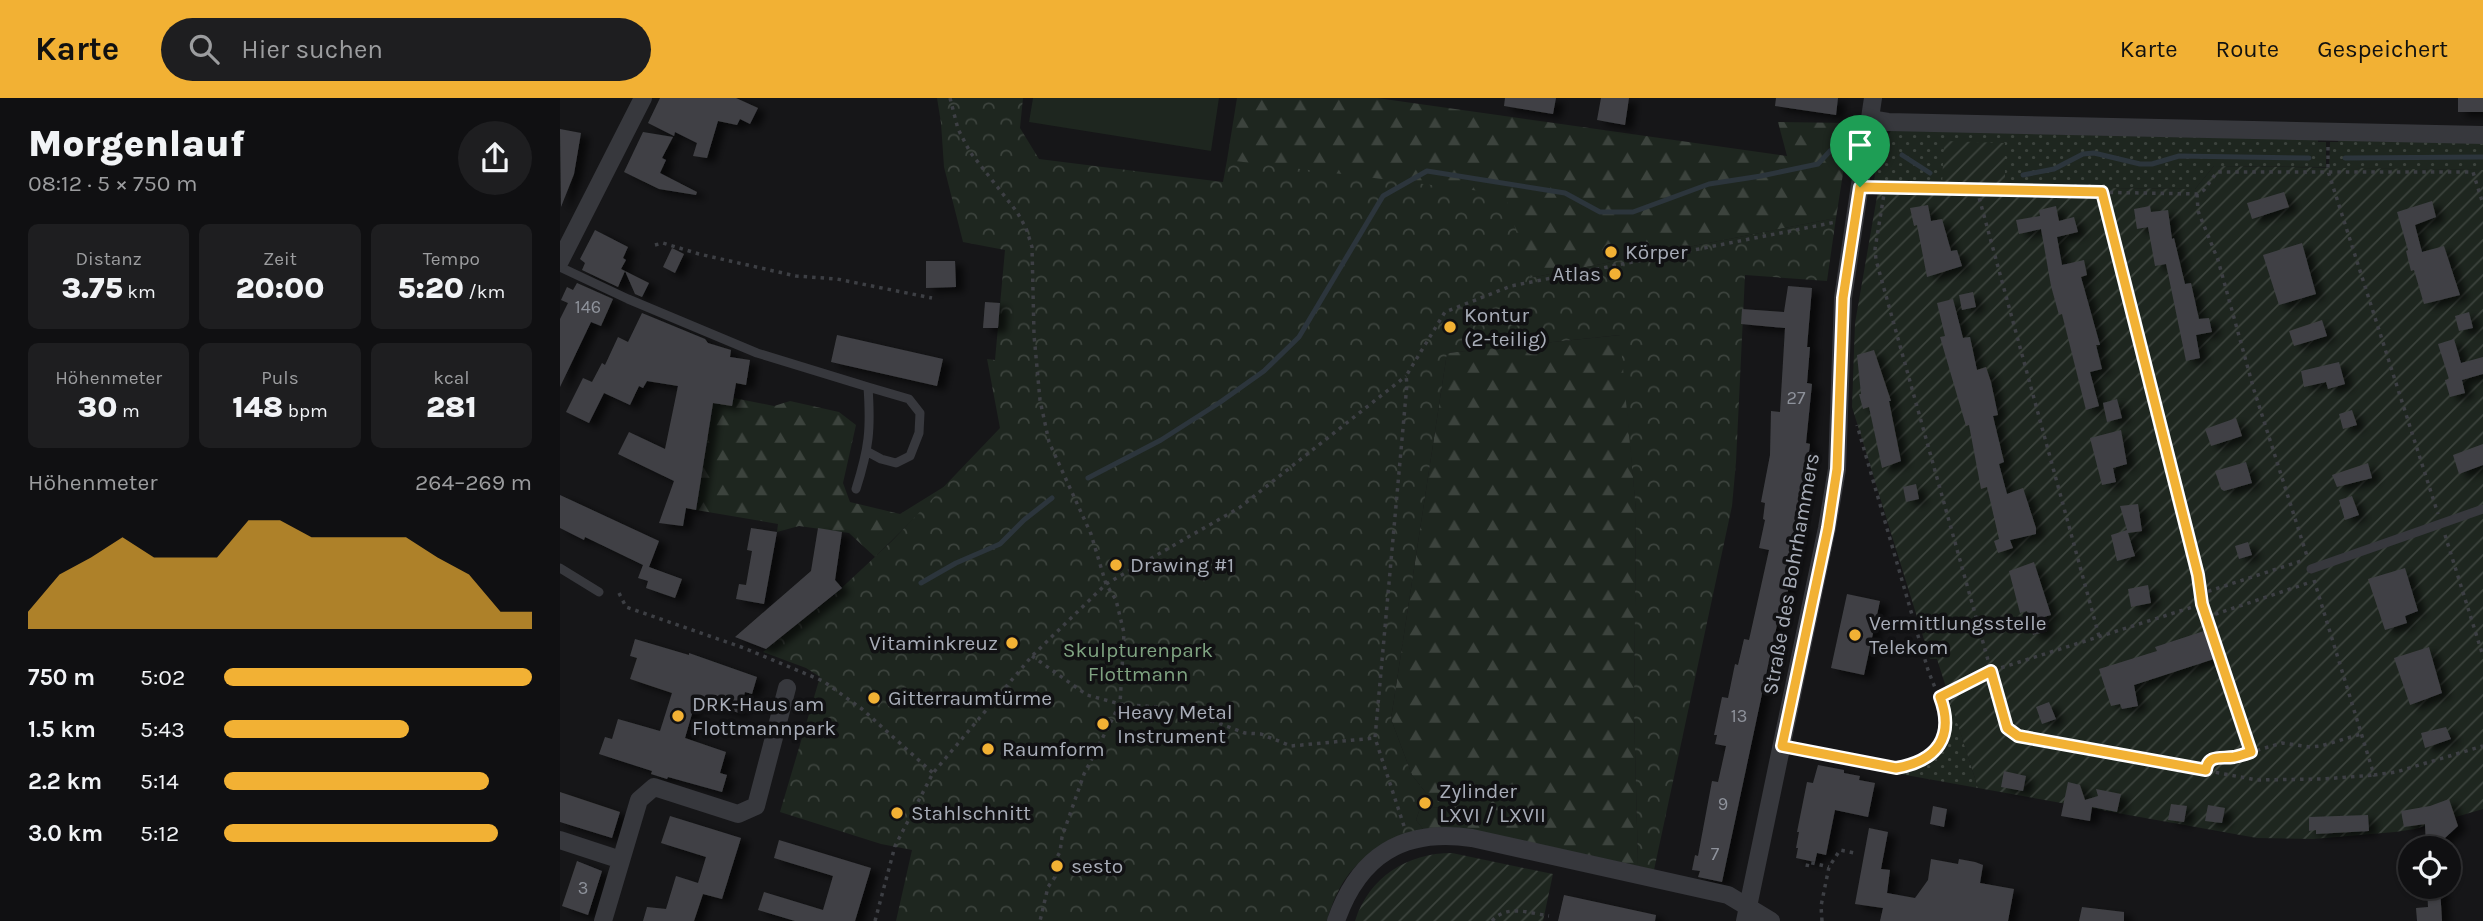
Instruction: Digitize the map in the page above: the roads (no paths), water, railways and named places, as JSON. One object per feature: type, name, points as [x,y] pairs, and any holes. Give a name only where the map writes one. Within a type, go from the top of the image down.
[{"type":"street","points":[[560,261],[643,98]]},
{"type":"street","name":"Straße des Bohrhammers","points":[[1746,914],[1828,528],[1837,469],[1843,298],[1873,98]]},
{"type":"street","points":[[1870,119],[1888,122],[2483,135]]},
{"type":"street","points":[[603,921],[639,800],[654,787],[738,814],[756,806],[787,688]]},
{"type":"street","points":[[1336,921],[1352,885],[1365,869],[1391,849],[1408,841],[1440,835],[1472,838],[1728,895],[1746,914],[1771,921]]},
{"type":"street","points":[[560,840],[621,860]]},
{"type":"lane","points":[[560,267],[628,299],[757,353],[909,399],[920,413],[919,433],[910,457],[897,463],[880,459],[868,452]]},
{"type":"lane","points":[[856,489],[868,452],[868,387]]},
{"type":"lane","points":[[2311,569],[2483,509]]},
{"type":"lane","points":[[560,568],[599,592]]},
{"type":"waterway","points":[[1088,478],[1161,440],[1264,371],[1299,337],[1383,196],[1427,171],[1565,193],[1600,212],[1633,212],[1709,184],[1818,164],[1830,151]]},
{"type":"waterway","points":[[2023,175],[2054,169],[2083,154],[2094,153],[2140,164],[2152,164],[2179,156],[2309,158]]},
{"type":"waterway","points":[[1902,155],[1930,173]]},
{"type":"waterway","points":[[2345,158],[2483,157]]},
{"type":"waterway","points":[[921,583],[956,563],[1000,544],[1052,498]]},
{"type":"place","name":"Körper","points":[[1611,252]]},
{"type":"place","name":"Atlas","points":[[1615,274]]},
{"type":"place","name":"Kontur (2-teilig)","points":[[1450,327]]},
{"type":"place","name":"Drawing #1","points":[[1116,565]]},
{"type":"place","name":"Vermittlungsstelle Telekom","points":[[1855,635]]},
{"type":"place","name":"Vitaminkreuz","points":[[1012,643]]},
{"type":"place","name":"Gitterraumtürme","points":[[874,698]]},
{"type":"place","name":"DRK-Haus am Flottmannpark","points":[[678,716]]},
{"type":"place","name":"Heavy Metal Instrument","points":[[1103,724]]},
{"type":"place","name":"Raumform","points":[[988,749]]},
{"type":"place","name":"Zylinder LXVI / LXVII","points":[[1425,803]]},
{"type":"place","name":"Stahlschnitt","points":[[897,813]]},
{"type":"place","name":"sesto","points":[[1057,866]]},
{"type":"park label","name":"Skulpturenpark Flottmann","points":[[1138,662]]}]
